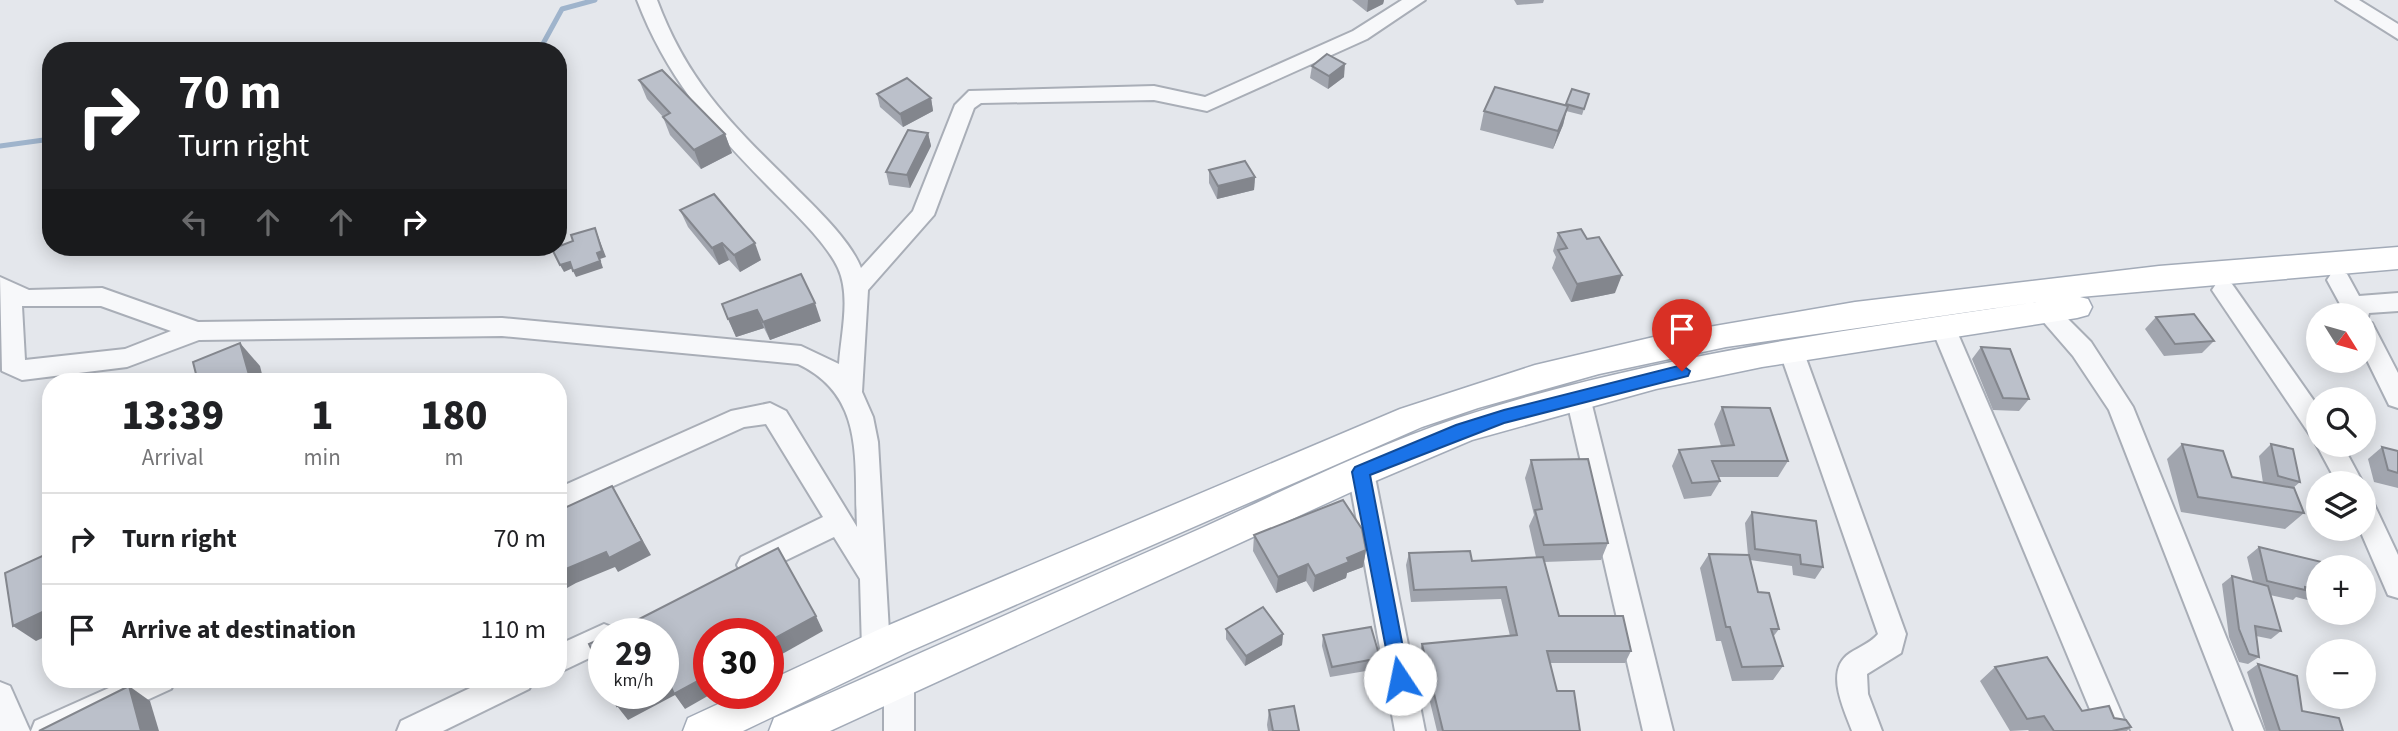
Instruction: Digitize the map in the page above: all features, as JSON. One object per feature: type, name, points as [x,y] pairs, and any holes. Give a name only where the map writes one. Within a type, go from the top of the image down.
[{"type":"main road","points":[[702,731],[874,650],[1411,418],[1468,397],[1581,364],[1775,342],[2398,258]]},
{"type":"main road","points":[[788,731],[1361,472],[1462,430],[1578,397],[1775,342],[1943,327],[2216,282],[2350,300],[2398,274]]},
{"type":"main road","points":[[874,650],[913,656],[907,676]]},
{"type":"main road","points":[[860,698],[848,681],[874,650]]},
{"type":"street","points":[[647,0],[654,24],[682,78],[839,250],[848,264],[856,288],[850,391]]},
{"type":"street","points":[[856,288],[923,215],[965,105],[976,96],[1154,93],[1207,104],[1360,35],[1415,0]]},
{"type":"street","points":[[2346,0],[2398,33]]},
{"type":"street","points":[[2216,282],[2306,410]]},
{"type":"street","points":[[197,331],[102,297],[29,299],[5,290],[11,364],[22,370],[127,358],[197,331],[502,327],[801,355],[825,366],[850,391],[863,422],[875,579],[874,650]]},
{"type":"street","points":[[2350,300],[2398,302]]},
{"type":"street","points":[[2046,311],[2082,349],[2120,407],[2249,731]]},
{"type":"street","points":[[1943,327],[2114,731]]},
{"type":"street","points":[[1775,342],[1892,634],[1891,644],[1857,664],[1852,671],[1853,694],[1867,731]]},
{"type":"street","points":[[2376,353],[2398,398]]},
{"type":"street","points":[[1578,397],[1658,731]]},
{"type":"street","points":[[567,496],[740,418],[770,413],[777,418],[875,579]]},
{"type":"street","points":[[1361,472],[1410,731]]},
{"type":"street","points":[[731,575],[838,522]]},
{"type":"street","points":[[2376,537],[2398,586]]},
{"type":"street","points":[[567,656],[588,645]]},
{"type":"street","points":[[899,731],[907,676]]},
{"type":"street","points":[[46,731],[141,688]]},
{"type":"street","points":[[412,731],[500,688]]},
{"type":"street","points":[[0,696],[15,731]]},
{"type":"building","points":[[1327,54],[1345,64],[1329,76],[1312,66]]},
{"type":"building","points":[[662,70],[725,134],[694,150],[663,117],[670,113],[639,80]]},
{"type":"building","points":[[907,78],[931,98],[900,114],[877,94]]},
{"type":"building","points":[[1495,87],[1568,106],[1558,131],[1484,111]]},
{"type":"building","points":[[1572,89],[1589,94],[1584,109],[1566,104]]},
{"type":"building","points":[[908,130],[928,133],[907,175],[886,172]]},
{"type":"building","points":[[1245,161],[1255,177],[1218,186],[1209,170]]},
{"type":"building","points":[[714,194],[755,243],[734,255],[722,243],[712,248],[680,210]]},
{"type":"building","points":[[595,228],[602,251],[597,253],[600,261],[573,271],[570,262],[560,265],[556,256],[567,256],[567,243],[573,241],[571,235]]},
{"type":"building","points":[[1581,229],[1587,239],[1599,237],[1622,275],[1577,284],[1558,250],[1567,248],[1558,233]]},
{"type":"building","points":[[801,274],[815,303],[763,322],[757,310],[728,319],[722,304]]},
{"type":"building","points":[[2194,314],[2214,341],[2175,344],[2156,317]]},
{"type":"building","points":[[240,343],[248,373],[196,373],[193,362]]},
{"type":"building","points":[[1981,347],[2010,349],[2029,399],[2003,398]]},
{"type":"building","points":[[1722,407],[1770,408],[1788,461],[1712,461],[1720,481],[1692,483],[1679,450],[1734,445]]},
{"type":"building","points":[[2182,444],[2223,451],[2232,477],[2294,488],[2304,513],[2198,497]]},
{"type":"building","points":[[2271,444],[2293,449],[2300,482],[2278,476]]},
{"type":"building","points":[[2382,447],[2398,451],[2398,473],[2388,470]]},
{"type":"building","points":[[1588,459],[1608,543],[1544,545],[1535,510],[1542,509],[1531,460]]},
{"type":"building","points":[[612,486],[642,541],[609,558],[606,552],[567,569],[567,507]]},
{"type":"building","points":[[1343,500],[1362,529],[1366,550],[1347,558],[1349,562],[1315,576],[1308,564],[1278,577],[1254,535]]},
{"type":"building","points":[[1752,512],[1816,521],[1823,567],[1801,564],[1800,555],[1755,549]]},
{"type":"building","points":[[2259,547],[2306,558],[2305,590],[2267,581]]},
{"type":"building","points":[[778,548],[816,616],[784,633],[784,618],[693,618],[693,684],[679,691],[679,618],[641,618]]},
{"type":"building","points":[[1470,551],[1472,561],[1543,557],[1559,616],[1623,616],[1631,651],[1547,651],[1557,691],[1574,691],[1580,731],[1443,731],[1422,644],[1517,635],[1506,587],[1414,590],[1409,553]]},
{"type":"building","points":[[1709,554],[1749,555],[1758,592],[1769,593],[1779,629],[1771,629],[1783,666],[1742,667],[1730,627],[1726,627]]},
{"type":"building","points":[[42,556],[42,612],[13,626],[5,573]]},
{"type":"building","points":[[2232,576],[2268,586],[2281,631],[2255,626],[2259,657],[2249,654],[2239,629]]},
{"type":"building","points":[[1263,607],[1283,634],[1246,656],[1226,629]]},
{"type":"building","points":[[1371,627],[1380,658],[1332,667],[1323,635]]},
{"type":"building","points":[[2047,657],[2082,711],[2109,706],[2114,718],[2126,720],[2131,727],[2112,731],[2054,731],[2044,716],[2027,719],[1995,667]]},
{"type":"building","points":[[2258,664],[2297,676],[2302,711],[2339,718],[2343,731],[2280,731]]},
{"type":"building","points":[[130,688],[141,731],[39,731]]},
{"type":"building","points":[[1294,706],[1299,731],[1273,731],[1269,710]]},
{"type":"waterway","points":[[544,42],[562,9],[595,0]]},
{"type":"waterway","points":[[0,146],[42,140]]},
{"type":"route","points":[[1400,679],[1361,472],[1462,430],[1504,416],[1682,371]]}]
